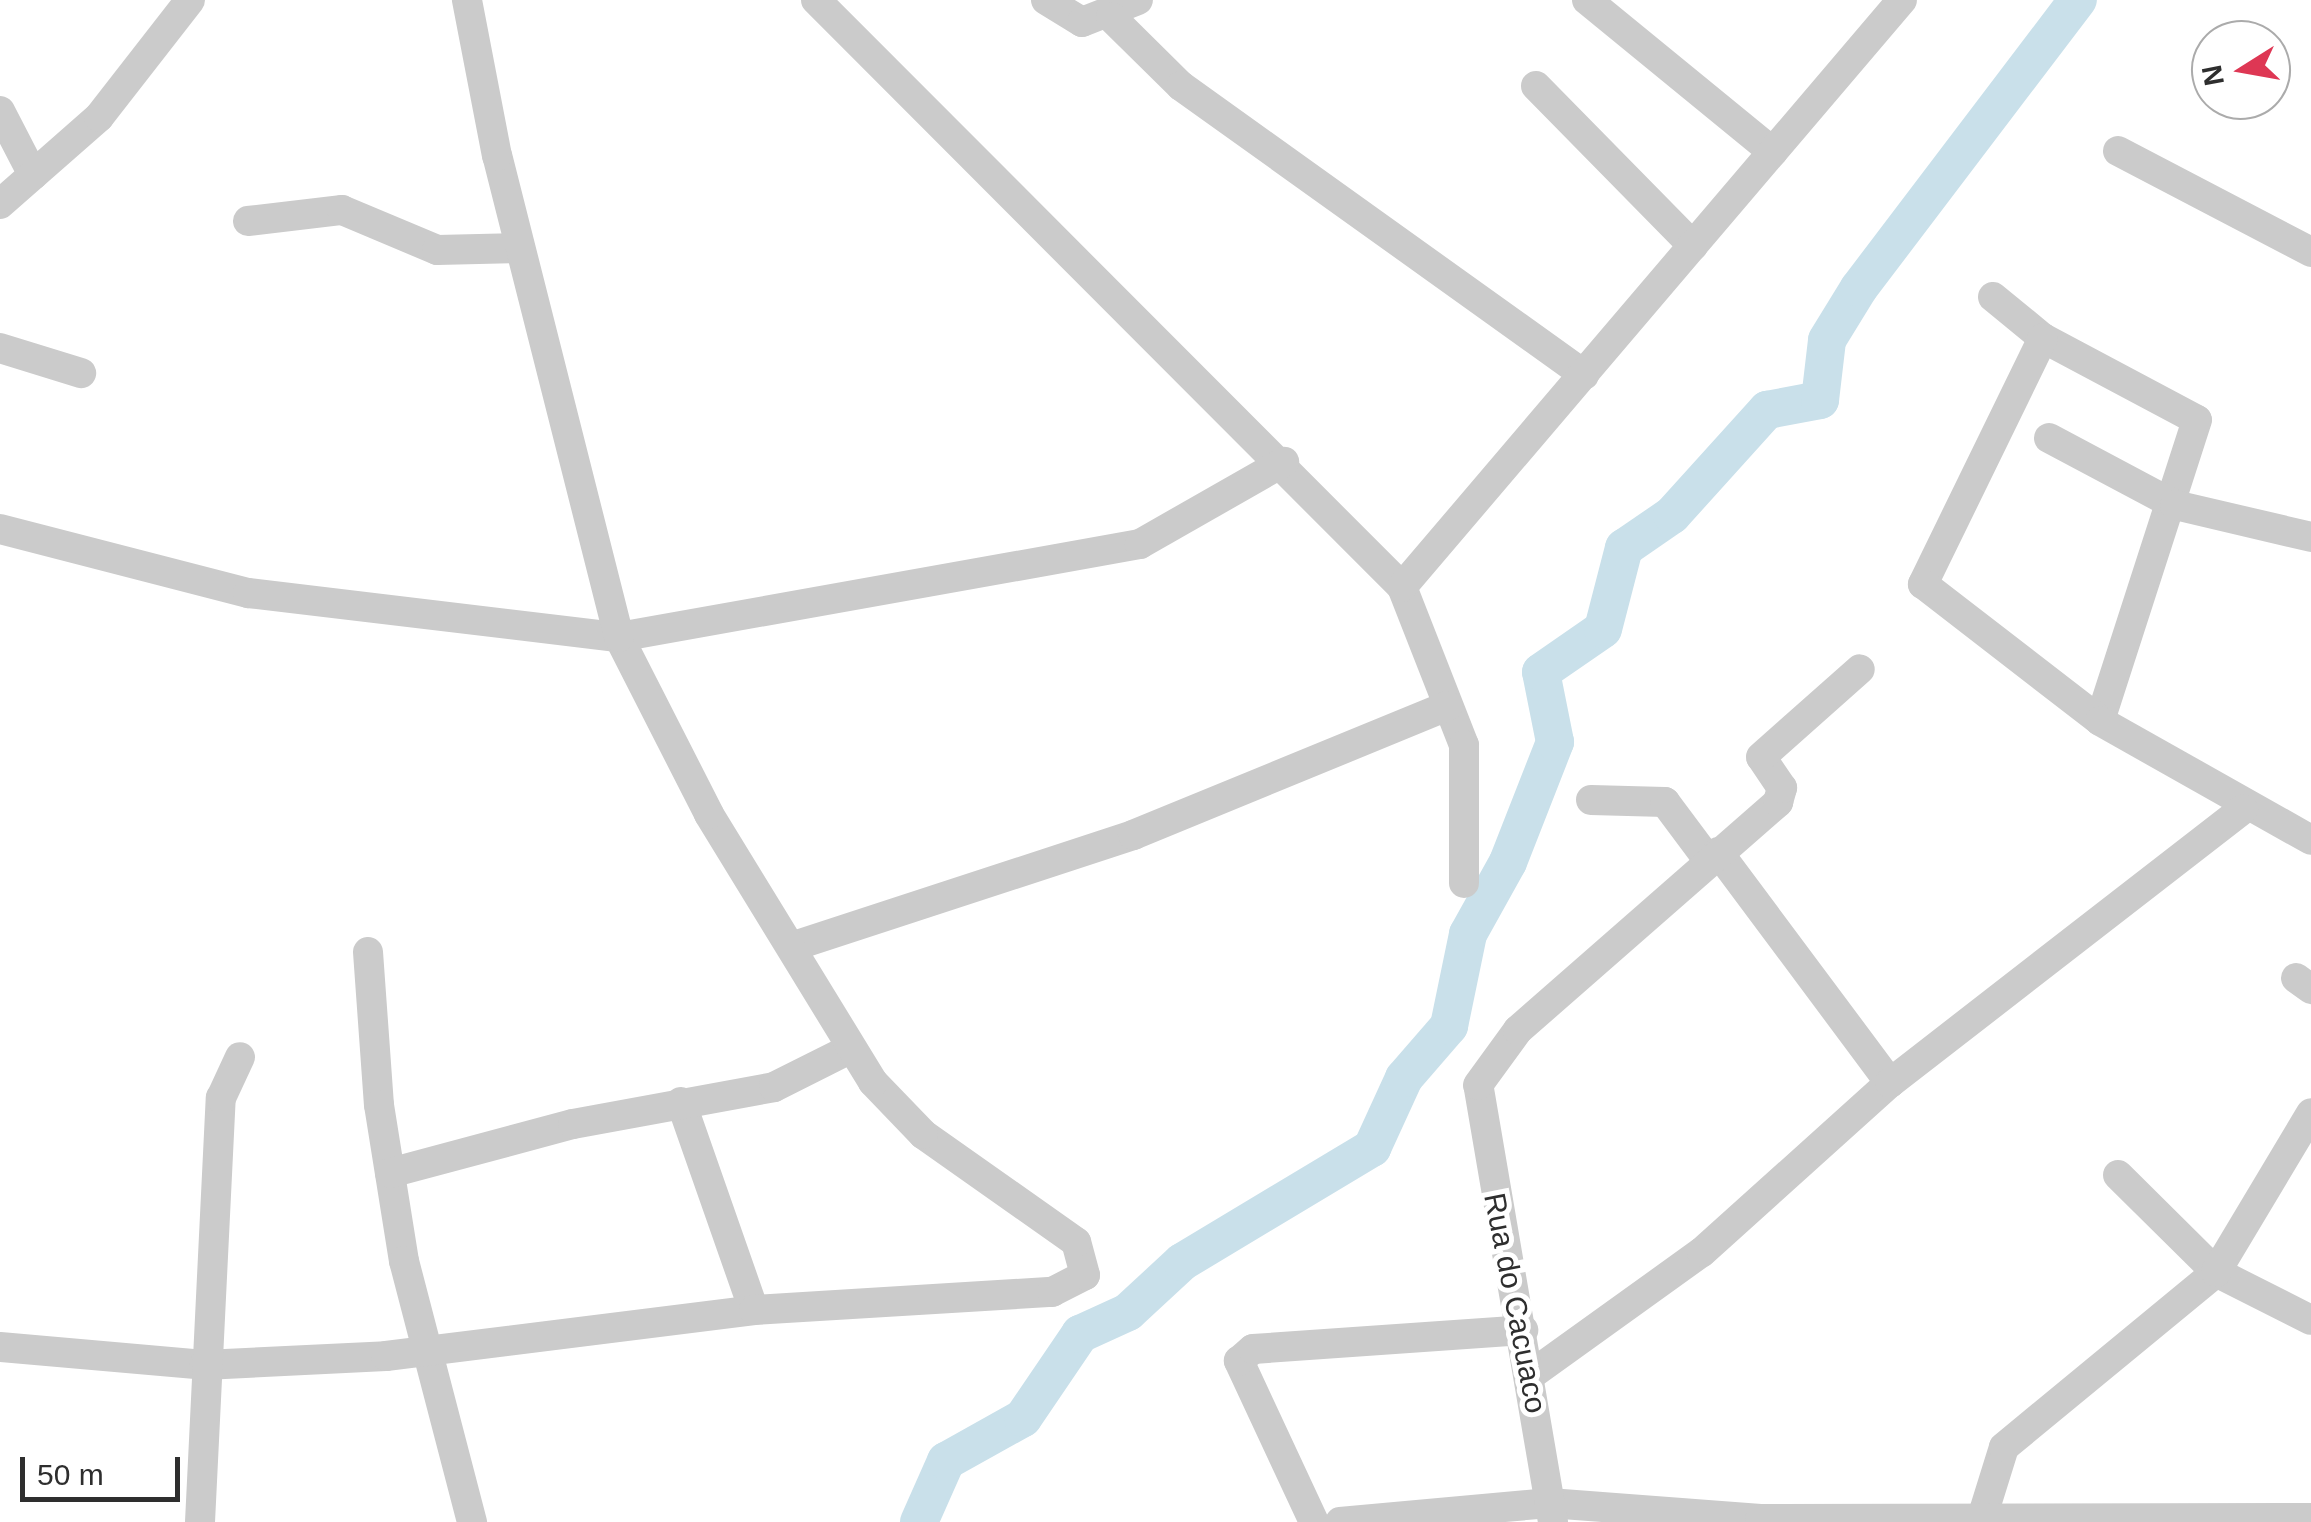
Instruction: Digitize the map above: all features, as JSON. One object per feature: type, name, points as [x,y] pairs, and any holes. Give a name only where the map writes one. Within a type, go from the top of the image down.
[{"type":"street","points":[[0,204],[137,76],[190,0]]},
{"type":"street","points":[[0,1347],[204,1365],[426,1353],[754,1310],[1052,1292],[1085,1275],[1076,1242],[923,1134],[850,1049],[794,946],[709,814],[619,636],[519,248],[468,0]]},
{"type":"street","points":[[816,0],[1284,462],[1402,587],[1464,745],[1464,883]]},
{"type":"street","points":[[1046,0],[1082,22],[1112,17],[1138,0]]},
{"type":"street","points":[[1587,0],[1774,152]]},
{"type":"street","points":[[1402,587],[1902,0]]},
{"type":"street","points":[[1112,17],[1181,86],[1584,375]]},
{"type":"street","points":[[1536,86],[1693,246]]},
{"type":"street","points":[[0,110],[33,175]]},
{"type":"street","points":[[2118,151],[2311,252]]},
{"type":"street","points":[[248,221],[342,210],[436,250],[519,248]]},
{"type":"street","points":[[1993,298],[2043,338],[2190,409],[2197,432],[2176,504],[2100,721]]},
{"type":"street","points":[[2043,338],[1921,575],[1931,597],[2100,721],[2243,810],[2311,840]]},
{"type":"street","points":[[0,348],[81,373]]},
{"type":"street","points":[[2049,438],[2176,504],[2311,536]]},
{"type":"street","points":[[0,529],[248,594],[619,636],[1140,544],[1284,462]]},
{"type":"street","points":[[1714,856],[1782,795],[1760,757],[1860,669]]},
{"type":"street","points":[[794,946],[1133,835],[1448,706]]},
{"type":"street","points":[[1590,800],[1665,802],[1714,856],[1890,1083]]},
{"type":"street","points":[[1532,1374],[1702,1252],[1890,1083],[2243,810]]},
{"type":"street","name":"Rua do Cacuaco","points":[[1551,1512],[1532,1374],[1478,1085],[1518,1030],[1714,856]]},
{"type":"street","points":[[368,952],[390,1172],[426,1353],[472,1522]]},
{"type":"street","points":[[390,1172],[681,1102],[791,1082],[850,1049]]},
{"type":"street","points":[[200,1522],[204,1365],[221,1098],[240,1057]]},
{"type":"street","points":[[681,1102],[754,1310]]},
{"type":"street","points":[[1981,1521],[2010,1440],[2216,1272],[2299,1153],[2311,1113]]},
{"type":"street","points":[[2118,1175],[2216,1272],[2311,1320]]},
{"type":"street","points":[[1314,1522],[1239,1362],[1264,1348],[1523,1330]]},
{"type":"street","points":[[1340,1522],[1551,1512],[1981,1521],[2311,1518]]},
{"type":"waterway","points":[[919,1522],[946,1461],[1023,1418],[1080,1334],[1128,1312],[1182,1262],[1372,1148],[1404,1078],[1449,1026],[1468,934],[1508,862],[1555,742],[1541,672],[1603,629],[1624,548],[1672,515],[1767,410],[1820,400],[1827,340],[1859,288],[2078,0]]}]
